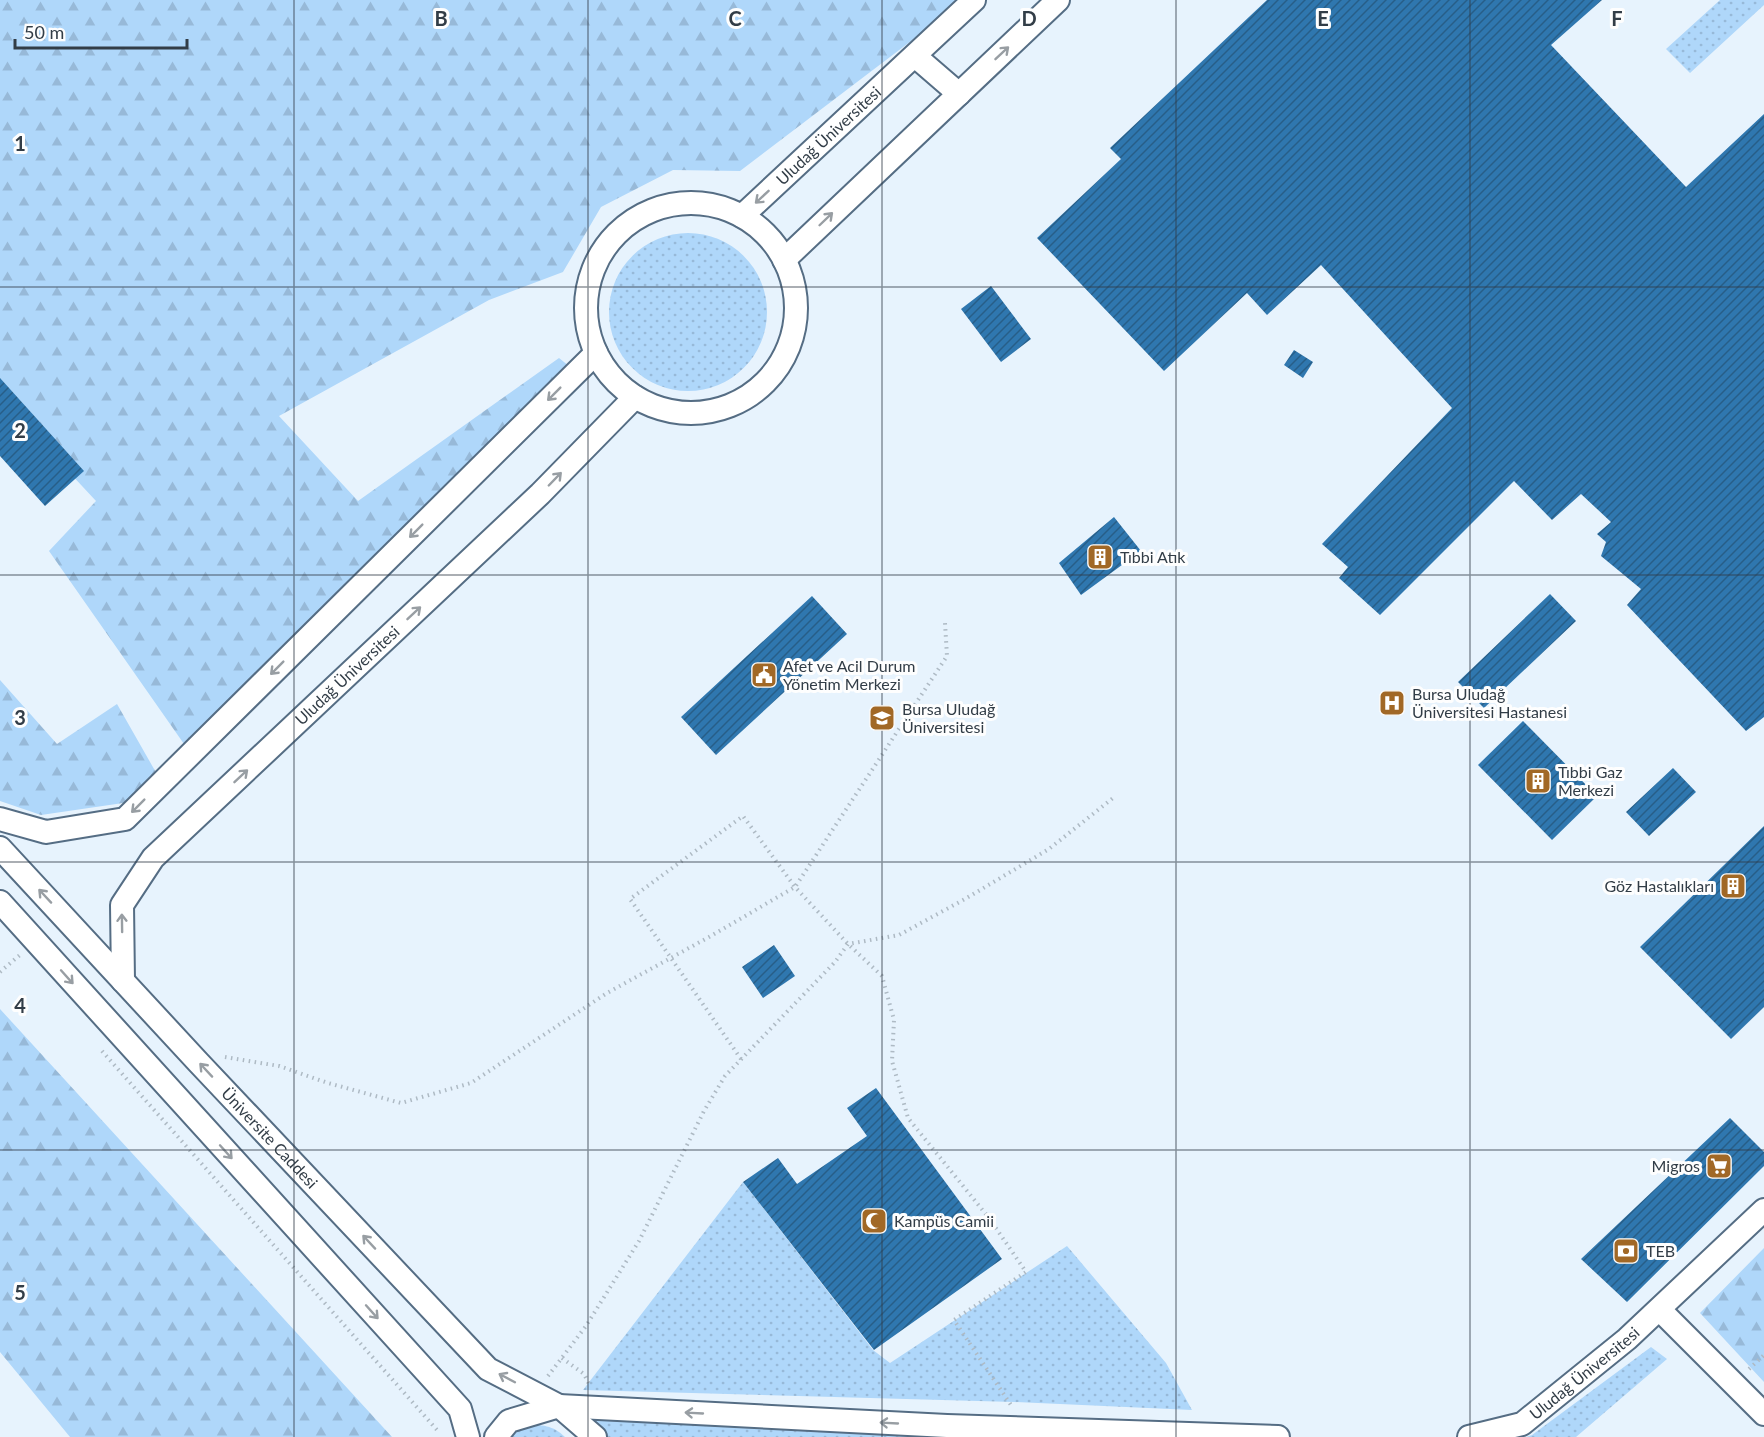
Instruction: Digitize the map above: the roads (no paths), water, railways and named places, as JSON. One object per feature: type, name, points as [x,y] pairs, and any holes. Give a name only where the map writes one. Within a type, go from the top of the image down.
[{"type":"street","name":"Uludağ Üniversitesi","points":[[742,216],[974,0]]},
{"type":"street","points":[[784,260],[1058,0]]},
{"type":"street","points":[[915,56],[959,94]]},
{"type":"street","points":[[677,203],[710,203],[742,216],[767,234],[784,260],[794,287],[796,316],[794,326],[784,357],[751,399],[692,413],[662,408],[635,397],[612,378],[596,353],[587,321],[587,288],[600,258],[618,231],[646,213],[677,203]]},
{"type":"street","points":[[0,819],[46,832],[125,819],[596,353]]},
{"type":"street","name":"Uludağ Üniversitesi","points":[[123,981],[122,905],[153,858],[540,494],[635,397]]},
{"type":"street","name":"Üniversite Caddesi","points":[[0,848],[198,1062],[489,1369],[558,1406],[595,1437]]},
{"type":"street","points":[[0,902],[460,1409],[468,1437]]},
{"type":"street","name":"Uludağ Üniversitesi","points":[[1468,1437],[1521,1424],[1627,1340],[1764,1210]]},
{"type":"street","points":[[1660,1310],[1764,1414]]},
{"type":"street","points":[[496,1437],[509,1421],[558,1406],[948,1426],[1278,1437]]},
{"type":"street","points":[[924,1437],[948,1426]]},
{"type":"place","name":"Tıbbi Atık","points":[[1100,557]]},
{"type":"place","name":"Afet ve Acil Durum Yönetim Merkezi","points":[[764,675]]},
{"type":"place","name":"Bursa Uludağ Üniversitesi Hastanesi","points":[[1392,703]]},
{"type":"place","name":"Bursa Uludağ Üniversitesi","points":[[882,718]]},
{"type":"place","name":"Tıbbi Gaz Merkezi","points":[[1538,781]]},
{"type":"place","name":"Göz Hastalıkları","points":[[1733,886]]},
{"type":"place","name":"Migros","points":[[1719,1166]]},
{"type":"place","name":"Kampüs Camii","points":[[874,1221]]},
{"type":"place","name":"TEB","points":[[1626,1251]]}]
